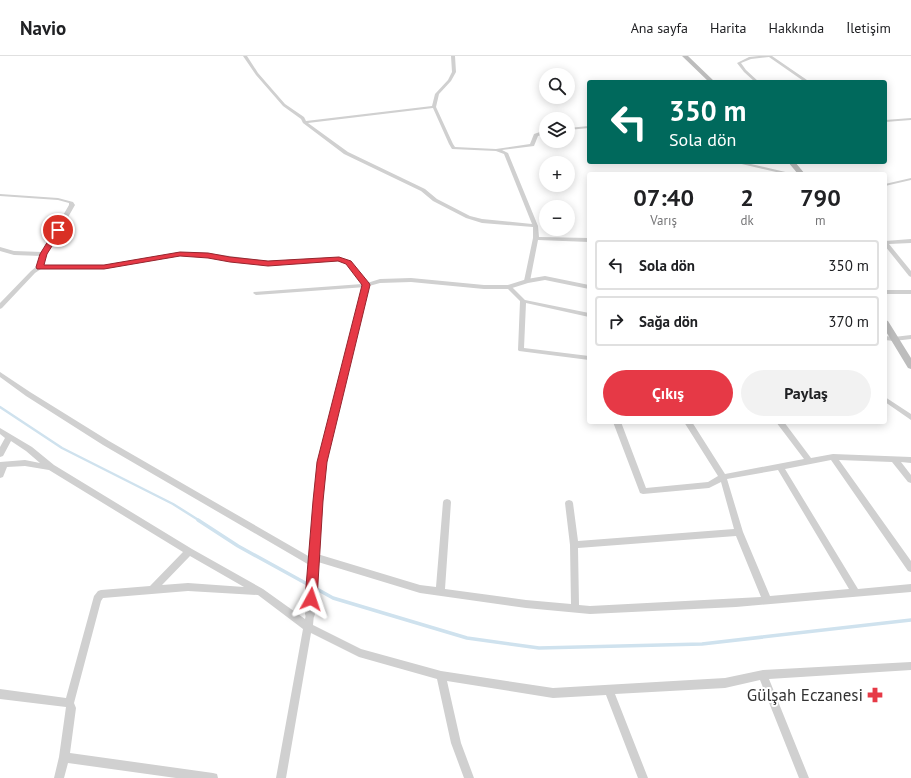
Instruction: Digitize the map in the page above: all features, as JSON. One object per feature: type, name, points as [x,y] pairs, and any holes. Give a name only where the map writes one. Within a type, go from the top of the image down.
[{"type":"main road","points":[[685,56],[710,80]]},
{"type":"main road","points":[[793,164],[800,172]]},
{"type":"main road","points":[[890,338],[911,366]]},
{"type":"street","points":[[245,56],[284,105],[303,118],[304,122],[346,153],[423,190],[435,200],[468,217],[482,221],[535,226]]},
{"type":"street","points":[[453,56],[454,72],[450,80],[437,94],[434,107],[454,148],[496,150],[532,145],[536,135],[539,134]]},
{"type":"street","points":[[756,80],[745,71],[739,63],[750,58],[770,56],[805,80]]},
{"type":"street","points":[[304,122],[434,107]]},
{"type":"street","points":[[887,121],[911,119]]},
{"type":"street","points":[[575,128],[587,127]]},
{"type":"street","points":[[496,150],[506,153],[535,226],[536,238],[527,281]]},
{"type":"street","points":[[744,164],[782,172]]},
{"type":"street","points":[[887,185],[911,179]]},
{"type":"street","points":[[0,195],[58,199],[71,202],[72,205],[44,254],[40,267]]},
{"type":"street","points":[[536,238],[587,240]]},
{"type":"street","points":[[887,243],[911,241]]},
{"type":"street","points":[[887,245],[911,275]]},
{"type":"street","points":[[0,249],[14,253],[44,254]]},
{"type":"street","points":[[0,307],[33,272],[40,267],[104,267],[180,254],[268,263],[339,259],[349,263],[366,285]]},
{"type":"street","points":[[256,293],[366,285],[380,281],[411,280],[484,287],[509,287],[527,281],[545,278],[587,287]]},
{"type":"street","points":[[281,778],[310,614],[322,462],[366,285]]},
{"type":"street","points":[[509,287],[523,300],[587,315]]},
{"type":"street","points":[[887,292],[911,292]]},
{"type":"street","points":[[523,300],[521,350],[587,358]]},
{"type":"street","points":[[890,338],[911,337]]},
{"type":"street","points":[[0,374],[28,394],[111,446],[314,563],[420,589],[526,604],[590,610],[767,600],[911,588]]},
{"type":"street","points":[[887,400],[911,417]]},
{"type":"street","points":[[618,424],[643,491],[709,485],[723,477],[833,457],[911,460]]},
{"type":"street","points":[[689,424],[723,477],[740,532],[767,600]]},
{"type":"street","points":[[781,424],[809,461]]},
{"type":"street","points":[[0,431],[29,449],[51,467],[189,551],[260,592],[308,627],[358,653],[441,676],[553,693],[725,683],[763,675],[911,666]]},
{"type":"street","points":[[0,454],[9,437]]},
{"type":"street","points":[[833,457],[911,568]]},
{"type":"street","points":[[894,459],[911,480]]},
{"type":"street","points":[[0,474],[3,465],[25,463],[51,467]]},
{"type":"street","points":[[780,466],[856,593]]},
{"type":"street","points":[[440,592],[447,502]]},
{"type":"street","points":[[569,503],[574,545],[575,609]]},
{"type":"street","points":[[574,545],[740,532]]},
{"type":"street","points":[[152,590],[189,551]]},
{"type":"street","points":[[59,778],[64,757],[71,708],[69,703],[97,599],[101,594],[188,587],[260,592]]},
{"type":"street","points":[[763,675],[804,778]]},
{"type":"street","points":[[441,676],[456,743],[469,778]]},
{"type":"street","points":[[609,690],[644,778]]},
{"type":"street","points":[[0,694],[69,703]]},
{"type":"street","points":[[64,757],[213,778]]},
{"type":"waterway","points":[[0,407],[62,448],[173,504],[200,521]]},
{"type":"waterway","points":[[198,520],[238,546],[309,585]]},
{"type":"waterway","points":[[315,588],[333,598],[467,638],[539,648],[702,644],[911,620]]},
{"type":"place","name":"Gülşah Eczanesi","points":[[875,695]]},
{"type":"route","points":[[58,230],[44,254],[40,267],[104,267],[180,254],[192,254],[230,260],[268,263],[339,259],[349,263],[366,285],[322,462],[311,599]]}]
